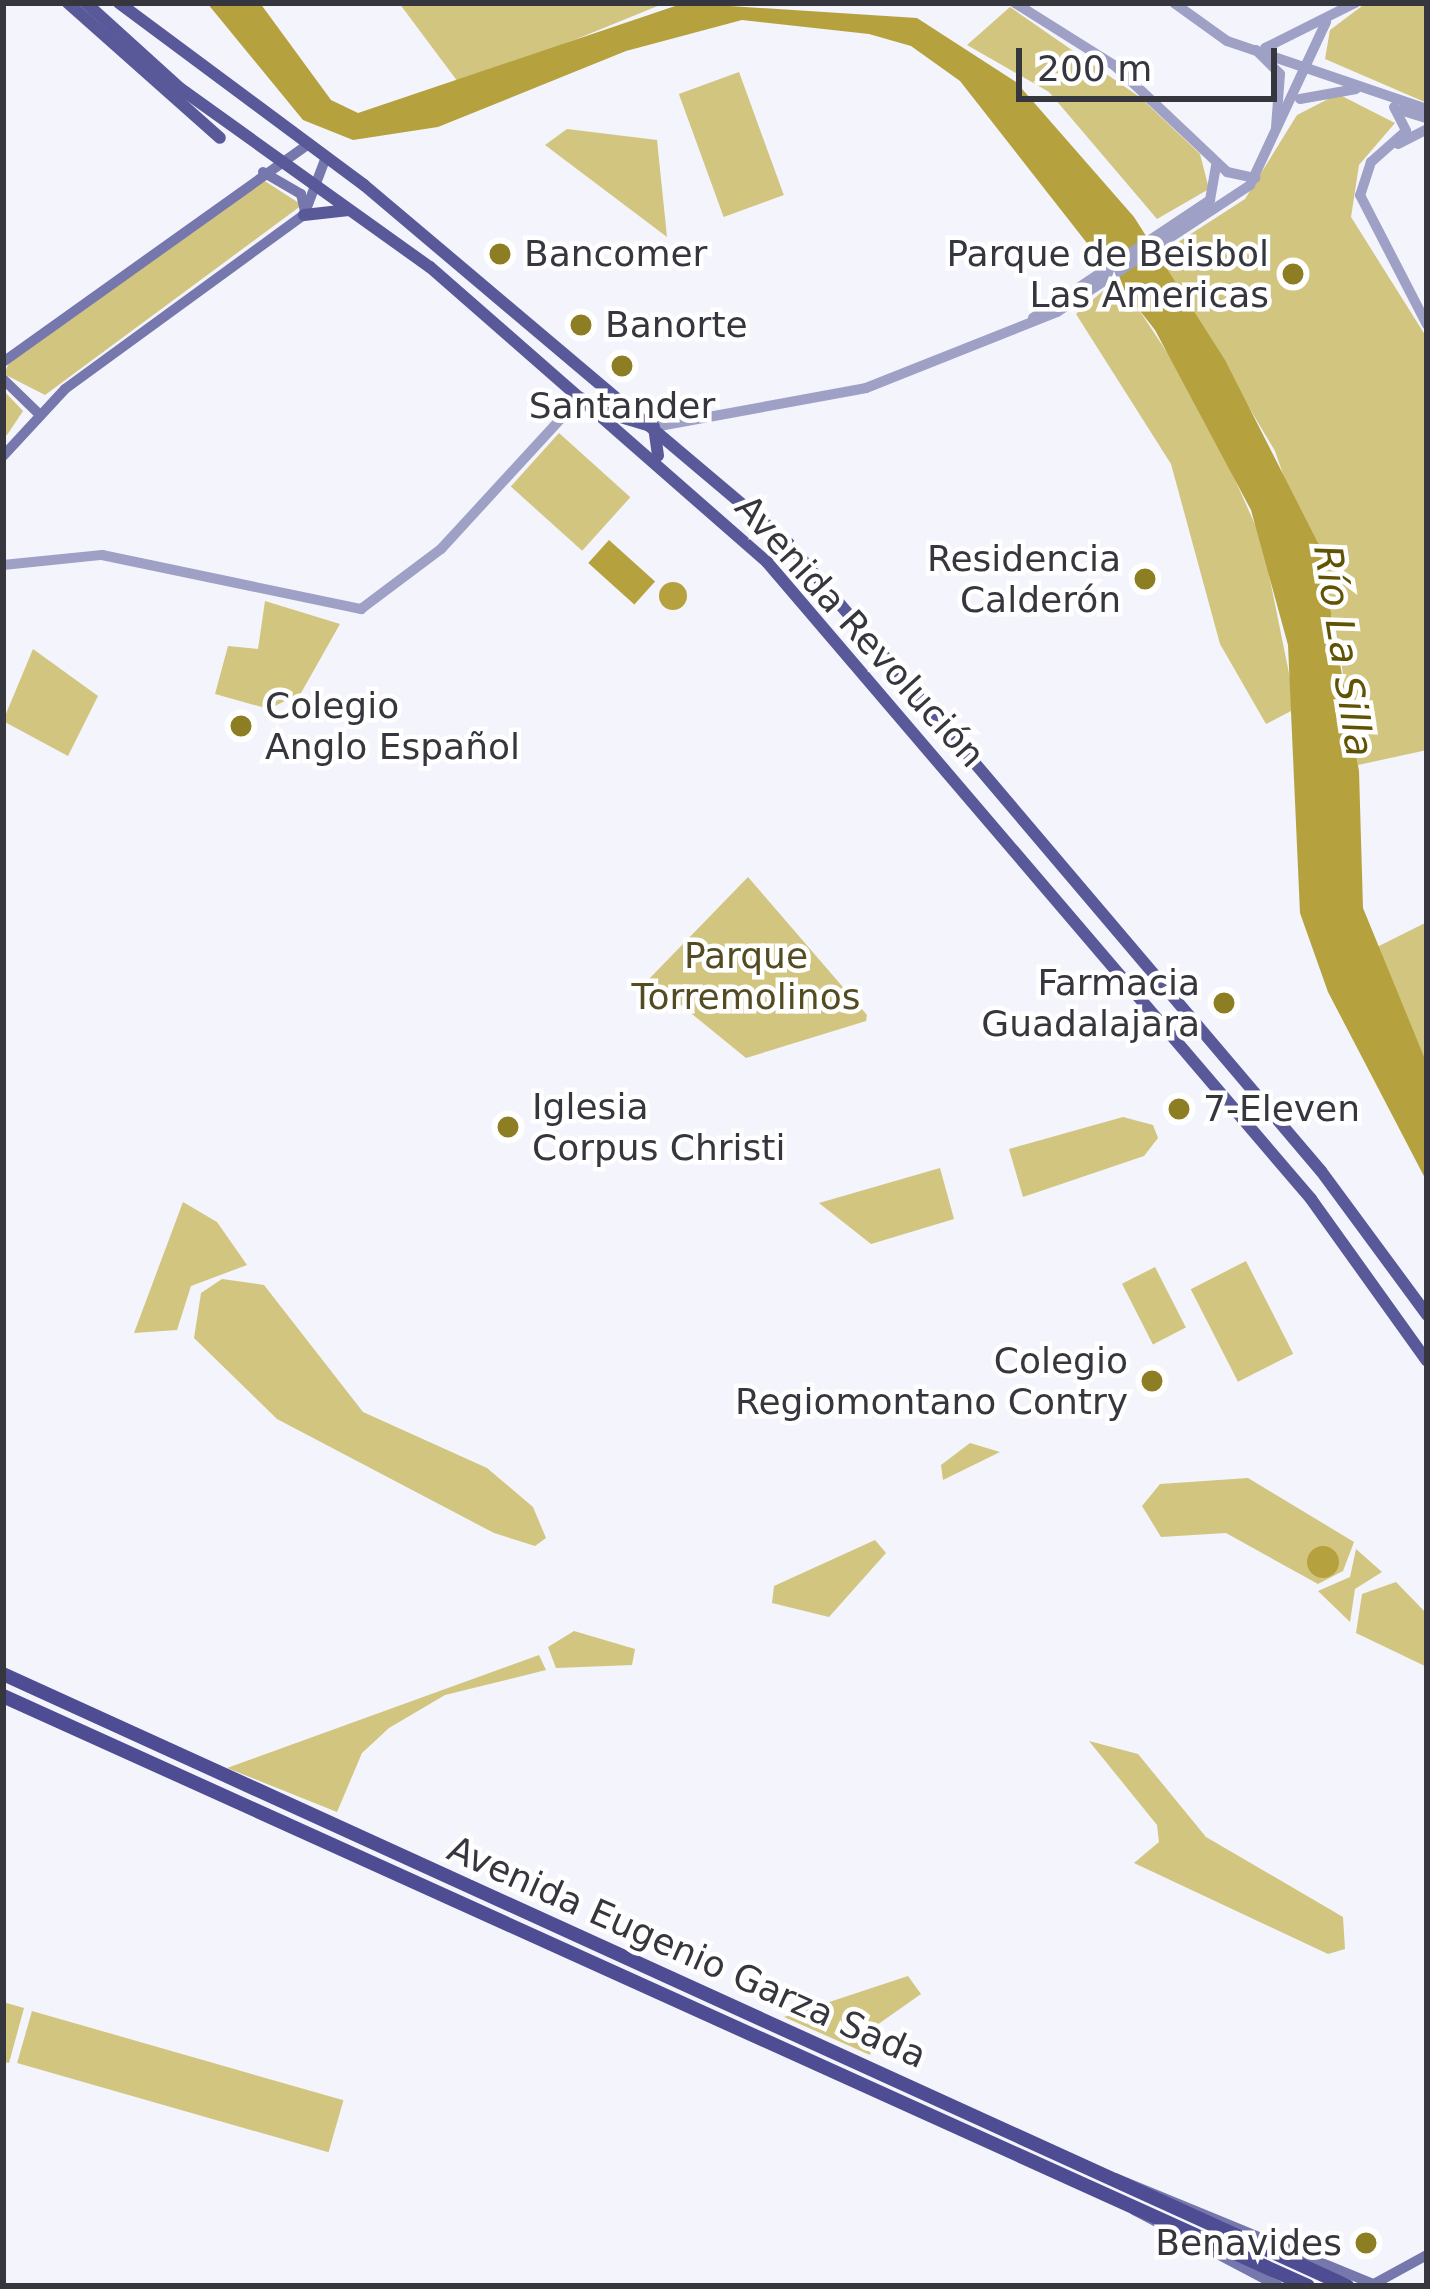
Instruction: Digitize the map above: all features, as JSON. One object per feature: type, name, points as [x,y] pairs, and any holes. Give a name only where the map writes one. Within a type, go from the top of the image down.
[{"type":"highway","name":"Avenida Eugenio Garza Sada","points":[[3,1674],[1347,2286]]},
{"type":"highway","name":"Avenida Eugenio Garza Sada","points":[[3,1696],[1308,2286]]},
{"type":"main road","points":[[68,3],[220,138]]},
{"type":"main road","name":"Avenida Revolución","points":[[86,3],[181,89],[361,213],[586,402],[682,484],[826,626],[1311,1199],[1427,1360]]},
{"type":"main road","name":"Avenida Revolución","points":[[119,3],[326,157],[654,427],[814,570],[1336,1191],[1427,1315]]},
{"type":"main road","points":[[137,64],[181,89]]},
{"type":"main road","points":[[3,362],[261,172],[309,144]]},
{"type":"main road","points":[[4,454],[38,413],[304,214],[321,185],[326,157]]},
{"type":"main road","points":[[261,172],[302,194],[304,214]]},
{"type":"main road","points":[[304,214],[361,213]]},
{"type":"main road","points":[[3,379],[38,413]]},
{"type":"main road","points":[[586,402],[654,427],[650,446],[682,484]]},
{"type":"main road","points":[[1311,1199],[1336,1191]]},
{"type":"main road","points":[[1112,2178],[1376,2285],[1424,2257]]},
{"type":"main road","points":[[1133,2210],[1278,2286]]},
{"type":"main road","points":[[1401,2286],[1424,2257]]},
{"type":"street","points":[[1016,3],[1114,65],[1216,164],[1255,178]]},
{"type":"street","points":[[1174,3],[1256,50],[1280,74],[1273,136]]},
{"type":"street","points":[[1256,50],[1305,33],[1355,3]]},
{"type":"street","points":[[654,427],[866,388],[1026,325],[1255,178],[1273,136],[1298,101],[1326,22]]},
{"type":"street","points":[[1319,47],[1330,71]]},
{"type":"street","points":[[1256,50],[1314,65],[1427,112]]},
{"type":"street","points":[[1298,101],[1346,86],[1394,107],[1427,112]]},
{"type":"street","points":[[1394,107],[1407,127],[1364,175],[1362,206],[1427,325]]},
{"type":"street","points":[[1385,151],[1424,131],[1427,112]]},
{"type":"street","points":[[1213,204],[1216,164]]},
{"type":"street","points":[[3,565],[102,555],[368,607],[440,549],[586,402]]},
{"type":"green space","points":[[399,3],[665,3],[461,86]]},
{"type":"green space","points":[[1366,3],[1427,3],[1427,103],[1325,59],[1330,30]]},
{"type":"green space","points":[[1010,7],[1141,98],[1200,154],[1209,189],[1157,219],[1049,92],[967,45]]},
{"type":"green space","points":[[739,72],[784,195],[724,217],[679,94]]},
{"type":"green space","points":[[1338,94],[1395,123],[1359,165],[1351,217],[1427,338],[1427,750],[1358,765],[1335,625],[1275,451],[1158,255],[1245,199],[1297,115]]},
{"type":"green space","points":[[567,129],[657,140],[667,237],[545,145]]},
{"type":"green space","points":[[257,176],[302,205],[45,395],[4,374],[14,352]]},
{"type":"green space","points":[[1118,278],[1201,404],[1262,540],[1293,693],[1293,710],[1266,724],[1220,644],[1171,464],[1076,314]]},
{"type":"green space","points":[[3,390],[23,411],[7,435],[3,435]]},
{"type":"green space","points":[[559,433],[630,497],[582,551],[511,487]]},
{"type":"green space","points":[[265,601],[340,624],[301,693],[269,709],[215,694],[228,646],[258,649]]},
{"type":"green space","points":[[33,649],[98,696],[68,756],[3,721]]},
{"type":"green space","name":"Parque Torremolinos","points":[[748,877],[867,1015],[866,1021],[746,1058],[649,979]]},
{"type":"green space","points":[[1427,922],[1427,1064],[1375,948]]},
{"type":"green space","points":[[1123,1117],[1153,1125],[1158,1138],[1144,1156],[1023,1197],[1009,1149]]},
{"type":"green space","points":[[940,1168],[954,1219],[871,1244],[819,1203]]},
{"type":"green space","points":[[183,1202],[217,1222],[247,1265],[191,1286],[177,1330],[134,1333]]},
{"type":"green space","points":[[1246,1261],[1293,1354],[1238,1382],[1191,1289]]},
{"type":"green space","points":[[1155,1267],[1186,1328],[1153,1344],[1122,1284]]},
{"type":"green space","points":[[222,1279],[264,1285],[363,1412],[487,1468],[533,1507],[546,1538],[535,1546],[494,1533],[277,1419],[194,1338],[201,1293]]},
{"type":"green space","points":[[970,1443],[1000,1452],[943,1480],[941,1465]]},
{"type":"green space","points":[[1248,1478],[1354,1542],[1343,1571],[1318,1584],[1226,1533],[1161,1537],[1142,1506],[1160,1484]]},
{"type":"green space","points":[[875,1540],[886,1553],[829,1617],[772,1603],[774,1586]]},
{"type":"green space","points":[[1356,1549],[1382,1572],[1355,1589],[1350,1622],[1318,1591],[1350,1577]]},
{"type":"green space","points":[[1396,1582],[1427,1614],[1427,1667],[1356,1633],[1362,1594]]},
{"type":"green space","points":[[574,1631],[635,1649],[632,1665],[556,1668],[548,1647]]},
{"type":"green space","points":[[539,1655],[546,1670],[445,1695],[389,1728],[362,1753],[337,1812],[227,1768]]},
{"type":"green space","points":[[1089,1741],[1138,1754],[1206,1837],[1343,1917],[1345,1949],[1328,1954],[1134,1863],[1159,1842],[1157,1825]]},
{"type":"green space","points":[[908,1976],[921,1994],[877,2025],[870,2055],[784,2017]]},
{"type":"green space","points":[[3,2002],[24,2008],[9,2063],[3,2062]]},
{"type":"green space","points":[[32,2011],[343,2100],[329,2152],[17,2063]]},
{"type":"shaded area","points":[[207,3],[260,3],[331,100],[358,113],[684,3],[917,18],[1016,82],[1134,217],[1225,360],[1319,545],[1359,771],[1363,908],[1427,1064],[1427,1182],[1328,992],[1300,913],[1288,645],[1251,510],[1155,330],[960,81],[911,46],[869,34],[742,20],[626,51],[438,127],[353,140],[303,120]]},
{"type":"shaded area","points":[[609,540],[655,581],[634,605],[588,563]]},
{"type":"shaded area","points":[[673,582],[683,586],[687,596],[683,606],[673,610],[663,606],[659,596],[663,586]]},
{"type":"shaded area","points":[[1323,1546],[1334,1551],[1339,1562],[1334,1573],[1323,1578],[1312,1573],[1307,1562],[1312,1551]]},
{"type":"place","name":"Bancomer","points":[[500,254]]},
{"type":"place","name":"Parque de Beisbol Las Americas","points":[[1293,274]]},
{"type":"place","name":"Banorte","points":[[581,325]]},
{"type":"place","name":"Santander","points":[[622,366]]},
{"type":"place","name":"Residencia Calderón","points":[[1145,579]]},
{"type":"place","name":"Colegio Anglo Español","points":[[241,726]]},
{"type":"place","name":"Farmacia Guadalajara","points":[[1224,1003]]},
{"type":"place","name":"7-Eleven","points":[[1179,1109]]},
{"type":"place","name":"Iglesia Corpus Christi","points":[[508,1127]]},
{"type":"place","name":"Colegio Regiomontano Contry","points":[[1152,1381]]},
{"type":"place","name":"Benavides","points":[[1366,2243]]},
{"type":"water label","name":"Río La Silla","points":[[1343,651]]}]
